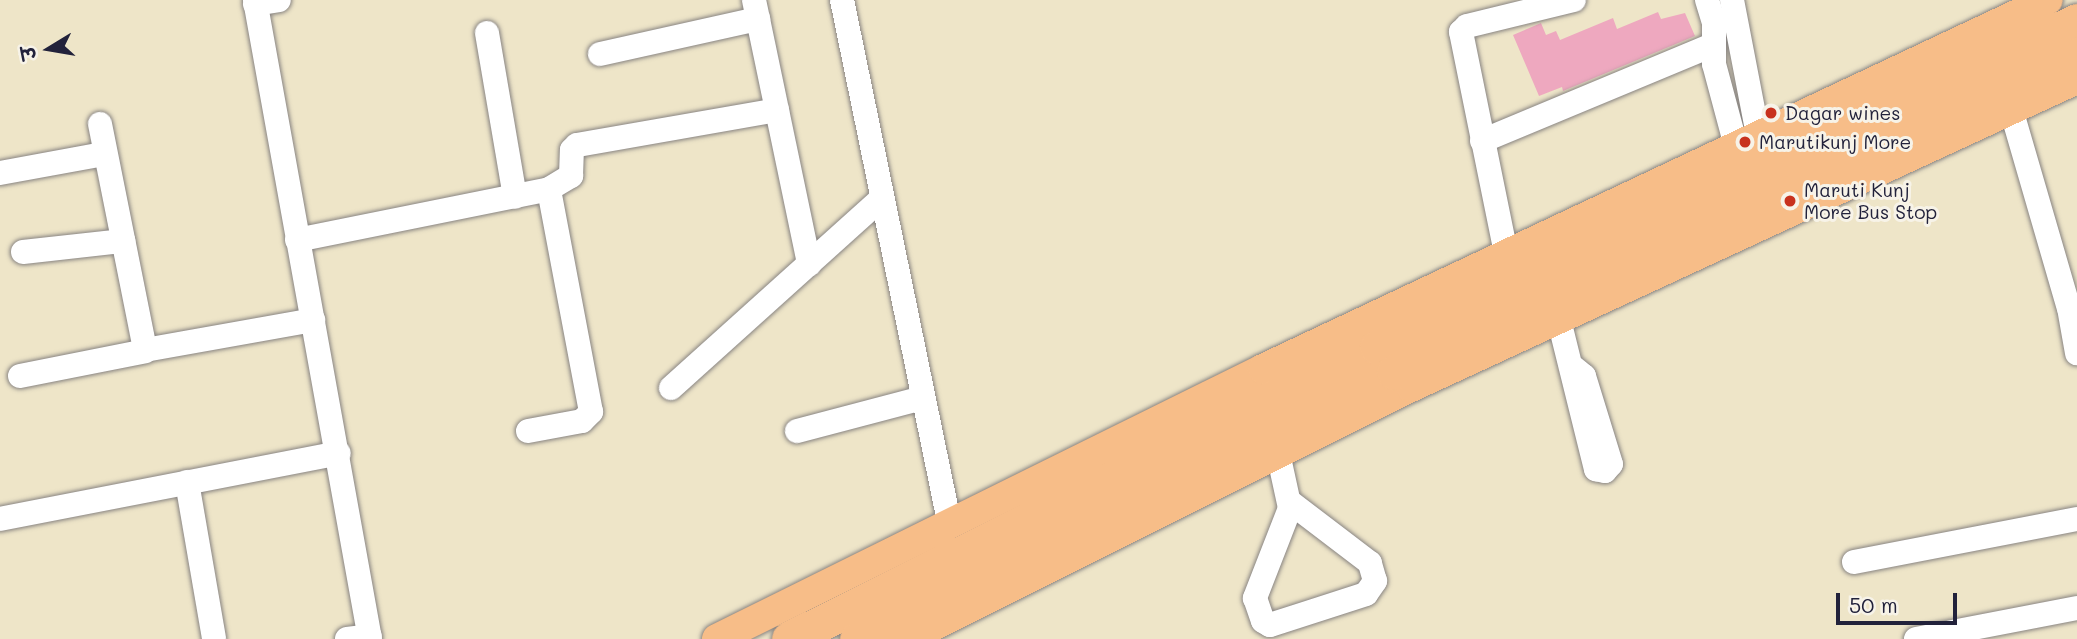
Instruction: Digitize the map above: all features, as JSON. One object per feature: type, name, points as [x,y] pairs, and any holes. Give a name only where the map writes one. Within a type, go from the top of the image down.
[{"type":"highway","points":[[789,639],[1377,347],[2077,21]]},
{"type":"highway","points":[[856,639],[1394,372],[2077,55]]},
{"type":"main road","points":[[717,639],[1263,369],[1507,258],[1747,140],[2048,0]]},
{"type":"main road","points":[[906,639],[1279,453],[2077,79]]},
{"type":"street","points":[[842,0],[950,526]]},
{"type":"street","points":[[1507,258],[1460,40],[1463,28],[1574,0]]},
{"type":"street","points":[[1707,0],[1713,13],[1713,45],[1747,140]]},
{"type":"street","points":[[1732,0],[1747,140]]},
{"type":"street","points":[[263,1],[298,240],[339,453],[362,638]]},
{"type":"street","points":[[600,54],[756,9],[809,264]]},
{"type":"street","points":[[487,33],[515,197]]},
{"type":"street","points":[[1482,141],[1713,45]]},
{"type":"street","points":[[2011,109],[2070,308],[2077,353]]},
{"type":"street","points":[[298,240],[549,189],[570,176],[572,150],[577,145],[777,110]]},
{"type":"street","points":[[100,124],[146,351]]},
{"type":"street","points":[[0,173],[104,154]]},
{"type":"street","points":[[528,431],[582,421],[591,412],[549,189]]},
{"type":"street","points":[[671,388],[881,199]]},
{"type":"street","points":[[23,252],[123,241]]},
{"type":"street","points":[[20,376],[313,320]]},
{"type":"street","points":[[1559,320],[1574,368]]},
{"type":"street","points":[[797,431],[923,398]]},
{"type":"street","points":[[0,519],[339,453]]},
{"type":"street","points":[[1279,453],[1290,502],[1255,590],[1256,606],[1270,625],[1366,594],[1375,581],[1370,562],[1290,502]]},
{"type":"street","points":[[187,482],[214,639]]},
{"type":"street","points":[[1854,562],[2077,519]]},
{"type":"street","points":[[1916,639],[2077,608]]},
{"type":"building","points":[[1658,12],[1661,19],[1685,13],[1695,36],[1563,91],[1562,87],[1539,96],[1513,35],[1541,23],[1546,35],[1556,31],[1560,40],[1613,18],[1617,29]]},
{"type":"place","name":"Dagar wines","points":[[1771,113]]},
{"type":"place","name":"Marutikunj More","points":[[1745,142]]},
{"type":"place","name":"Maruti Kunj More Bus Stop","points":[[1790,201]]}]
